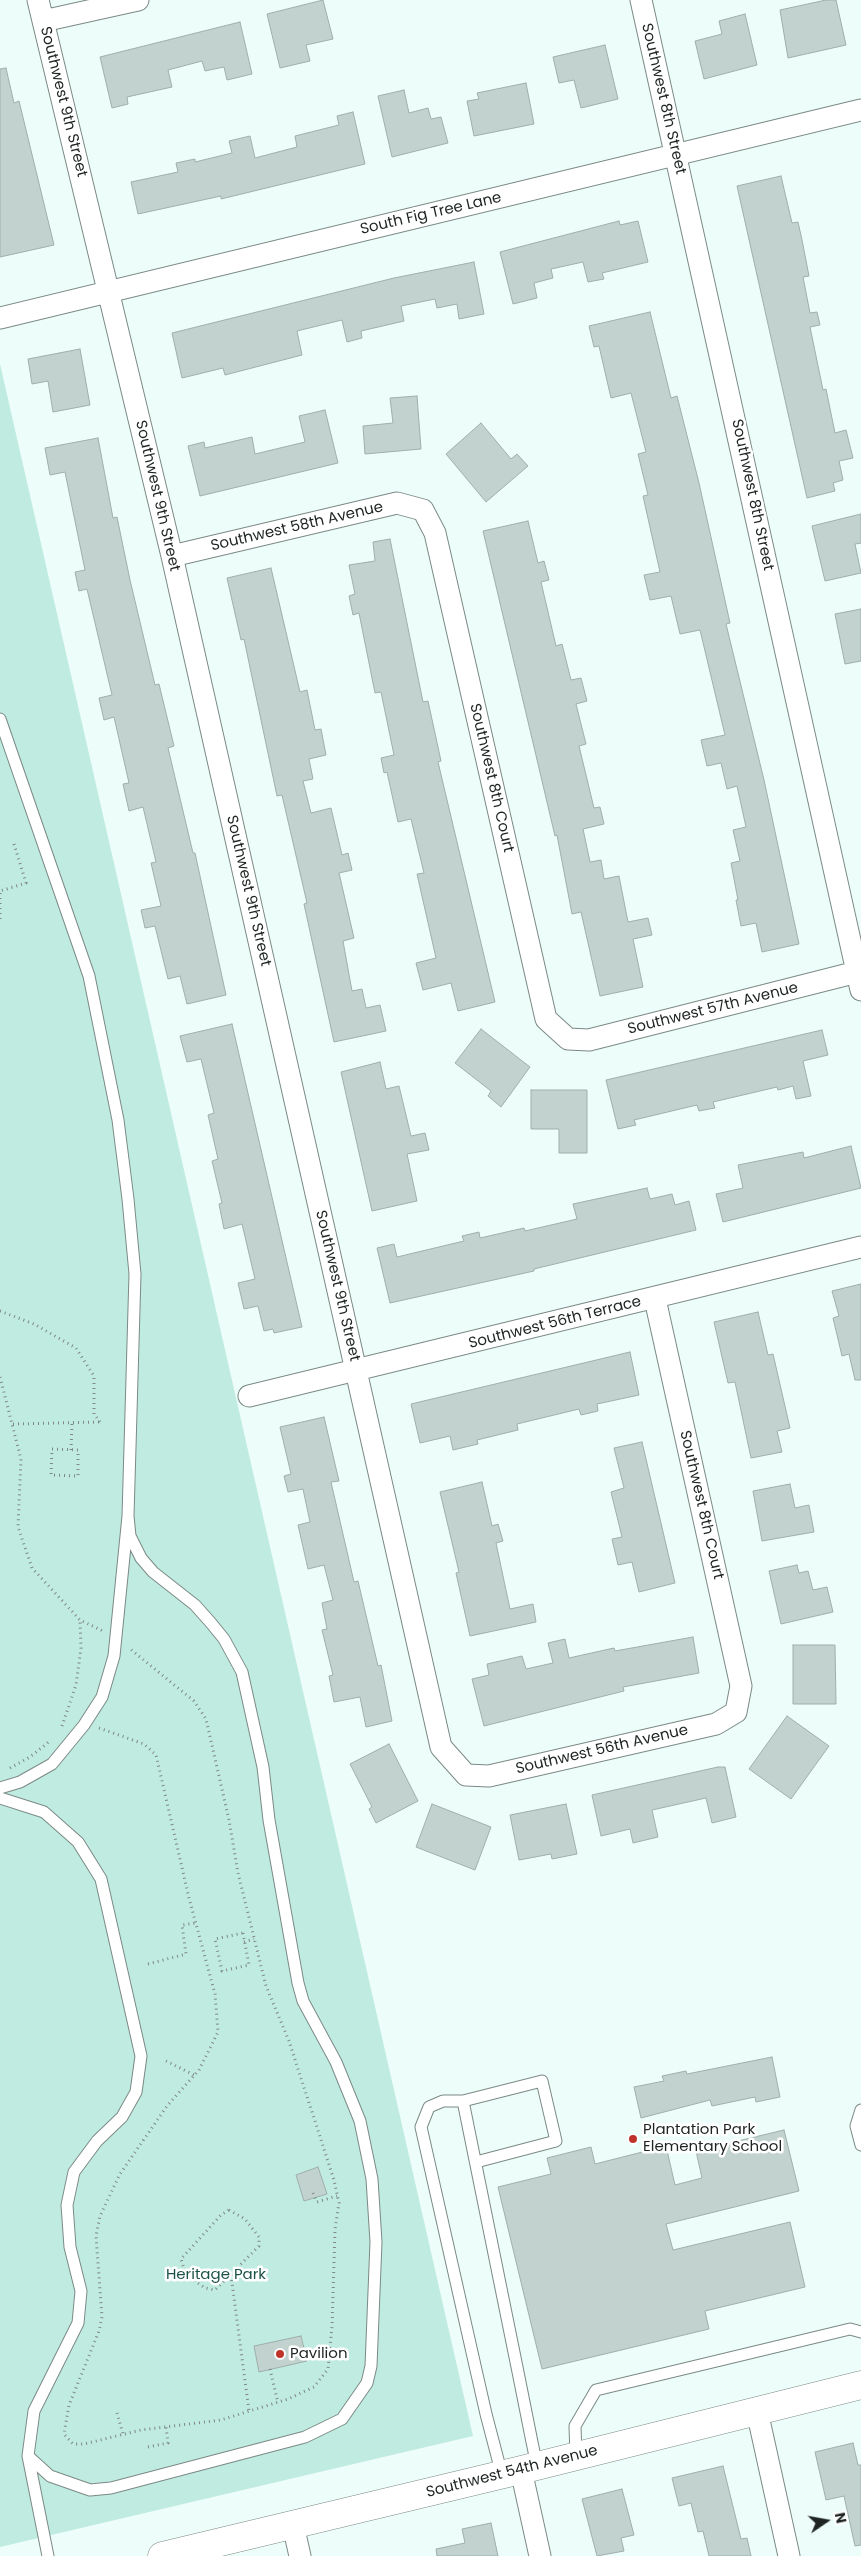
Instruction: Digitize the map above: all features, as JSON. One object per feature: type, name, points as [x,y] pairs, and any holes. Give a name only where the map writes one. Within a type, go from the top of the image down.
[{"type":"street","name":"Southwest 9th Street","points":[[38,0],[172,556],[441,1747],[466,1775]]},
{"type":"street","points":[[43,21],[138,0]]},
{"type":"street","name":"Southwest 8th Street","points":[[641,0],[859,981]]},
{"type":"street","name":"South Fig Tree Lane","points":[[0,318],[861,110]]},
{"type":"street","name":"Southwest 58th Avenue","points":[[172,556],[397,503],[422,510]]},
{"type":"street","name":"Southwest 8th Court","points":[[422,510],[435,533],[546,1019],[568,1039]]},
{"type":"street","name":"Southwest 57th Avenue","points":[[568,1039],[589,1040],[859,981]]},
{"type":"street","name":"Southwest 56th Terrace","points":[[249,1396],[655,1299],[861,1247]]},
{"type":"street","name":"Southwest 8th Court","points":[[655,1299],[741,1686],[736,1712]]},
{"type":"street","name":"Southwest 56th Avenue","points":[[466,1775],[489,1776],[716,1724],[736,1712]]},
{"type":"street","name":"Southwest 54th Avenue","points":[[162,2556],[520,2470],[861,2385]]},
{"type":"street","points":[[757,2411],[789,2556]]},
{"type":"street","points":[[520,2470],[540,2556]]},
{"type":"street","points":[[293,2525],[300,2556]]},
{"type":"lane","points":[[0,719],[89,976],[118,1120],[135,1274],[128,1516],[114,1656],[102,1697],[84,1725],[52,1764],[20,1782],[0,1788]]},
{"type":"lane","points":[[28,2456],[50,2476],[90,2490],[111,2488],[305,2438],[342,2420],[367,2383],[371,2366],[376,2242],[372,2179],[360,2121],[336,2062],[302,2001],[269,1820],[263,1767],[242,1672],[224,1639],[206,1617],[195,1605],[153,1572],[141,1558],[130,1536],[128,1516]]},
{"type":"lane","points":[[0,1798],[44,1812],[78,1842],[101,1879],[141,2056],[136,2092],[122,2117],[97,2141],[74,2172],[67,2205],[70,2247],[81,2291],[78,2322],[34,2411],[28,2456],[48,2556]]},
{"type":"lane","points":[[476,2162],[556,2141],[542,2082],[463,2101],[443,2101],[429,2107],[421,2127],[486,2414],[520,2470]]},
{"type":"lane","points":[[463,2101],[476,2162],[520,2470]]},
{"type":"lane","points":[[861,2110],[856,2126],[861,2145]]},
{"type":"lane","points":[[576,2456],[575,2426],[596,2390],[850,2329],[861,2332]]},
{"type":"path","points":[[0,919],[0,890],[26,883],[14,844]]},
{"type":"path","points":[[0,1311],[34,1324],[76,1348],[94,1376],[94,1414],[100,1422],[14,1424]]},
{"type":"path","points":[[0,1377],[14,1424],[21,1459],[18,1526],[32,1568],[80,1620],[108,1633]]},
{"type":"path","points":[[71,1450],[72,1422]]},
{"type":"path","points":[[52,1449],[71,1450],[78,1450],[78,1476],[51,1475],[52,1449]]},
{"type":"path","points":[[60,1729],[64,1723],[76,1685],[81,1648],[80,1620]]},
{"type":"path","points":[[96,1727],[144,1744],[156,1755],[215,1994],[218,2032],[194,2076],[167,2106],[120,2174],[100,2216],[96,2236],[102,2317],[99,2331],[69,2405],[64,2434],[73,2444],[166,2427],[222,2420],[278,2403],[314,2387],[328,2368],[332,2326],[334,2230],[339,2203],[334,2180],[289,2041],[266,1986],[238,1872],[229,1820],[206,1720],[194,1701],[129,1647]]},
{"type":"path","points":[[8,1770],[30,1757],[55,1735]]},
{"type":"path","points":[[148,1964],[186,1954],[182,1926],[196,1922]]},
{"type":"path","points":[[243,1933],[244,1942],[249,1965],[222,1971],[215,1939],[243,1933]]},
{"type":"path","points":[[244,1942],[254,1939]]},
{"type":"path","points":[[166,2060],[194,2076]]},
{"type":"path","points":[[313,2192],[317,2202],[337,2196]]},
{"type":"path","points":[[229,2210],[244,2219],[259,2237],[259,2246],[230,2274],[215,2290],[205,2288],[186,2275],[181,2259],[221,2215],[229,2210]]},
{"type":"path","points":[[230,2274],[249,2411]]},
{"type":"path","points":[[270,2369],[278,2403]]},
{"type":"path","points":[[117,2413],[123,2434]]},
{"type":"path","points":[[148,2447],[168,2442],[166,2427]]},
{"type":"green space","name":"Heritage Park","points":[[0,364],[473,2436],[0,2547]]},
{"type":"building","points":[[323,0],[333,39],[306,45],[310,61],[280,68],[267,14]]},
{"type":"building","points":[[826,0],[836,0],[846,45],[788,58],[780,10]]},
{"type":"building","points":[[745,14],[757,65],[704,79],[695,41],[722,34],[719,21]]},
{"type":"building","points":[[240,22],[252,74],[227,80],[224,67],[205,71],[202,61],[168,70],[172,87],[127,97],[128,104],[112,108],[100,57]]},
{"type":"building","points":[[605,45],[618,99],[581,108],[574,80],[559,83],[553,57]]},
{"type":"building","points":[[6,68],[14,103],[19,101],[54,245],[0,257],[0,69]]},
{"type":"building","points":[[526,83],[534,124],[474,136],[467,101],[479,99],[477,93]]},
{"type":"building","points":[[404,90],[409,113],[428,108],[431,119],[441,117],[448,143],[392,157],[378,96]]},
{"type":"building","points":[[353,112],[365,164],[221,199],[221,196],[138,214],[131,182],[178,172],[176,163],[195,159],[195,162],[232,153],[229,141],[250,136],[255,158],[297,147],[295,136],[339,125],[337,116]]},
{"type":"building","points":[[781,176],[792,223],[798,222],[802,240],[809,276],[803,277],[810,313],[817,312],[820,325],[810,327],[823,390],[826,389],[835,433],[846,430],[853,458],[839,461],[843,480],[833,483],[835,491],[807,498],[737,186]]},
{"type":"building","points":[[619,221],[620,225],[638,221],[648,262],[602,273],[604,279],[588,282],[583,262],[551,269],[553,278],[534,283],[537,298],[513,304],[500,252]]},
{"type":"building","points":[[474,262],[484,314],[459,319],[457,304],[437,308],[435,299],[401,306],[404,321],[361,331],[362,338],[347,342],[342,320],[297,331],[302,355],[225,375],[223,368],[182,378],[172,333],[394,278]]},
{"type":"building","points":[[650,312],[671,398],[677,396],[699,483],[730,623],[726,624],[764,780],[799,944],[762,952],[756,923],[741,926],[736,900],[738,900],[731,863],[740,861],[733,830],[746,827],[737,786],[727,789],[721,763],[707,766],[701,740],[725,735],[700,630],[680,634],[671,596],[650,600],[644,575],[660,572],[643,496],[648,495],[638,454],[646,452],[631,393],[611,398],[599,346],[594,347],[589,326]]},
{"type":"building","points":[[80,349],[90,405],[53,412],[48,381],[32,384],[28,359]]},
{"type":"building","points":[[417,396],[421,449],[365,454],[363,426],[393,423],[390,398]]},
{"type":"building","points":[[325,410],[338,463],[200,496],[188,446],[204,442],[205,448],[252,437],[255,454],[305,442],[299,416]]},
{"type":"building","points":[[481,423],[511,459],[517,454],[528,466],[486,502],[446,454]]},
{"type":"building","points":[[98,438],[113,518],[117,517],[155,685],[159,684],[174,746],[168,748],[193,853],[195,853],[226,995],[187,1004],[180,976],[168,979],[155,926],[145,928],[141,910],[161,906],[151,863],[156,862],[143,807],[129,811],[123,784],[129,783],[114,717],[104,720],[99,698],[112,695],[87,589],[79,591],[75,572],[85,570],[65,472],[50,475],[45,448]]},
{"type":"building","points":[[861,514],[861,543],[855,544],[861,573],[825,581],[812,526]]},
{"type":"building","points":[[528,521],[538,563],[544,561],[549,580],[541,582],[556,646],[562,644],[571,680],[581,678],[587,701],[576,704],[586,744],[579,746],[594,808],[600,807],[604,824],[583,829],[590,862],[601,860],[604,879],[619,876],[628,922],[648,918],[652,935],[633,939],[643,987],[600,996],[581,912],[572,914],[557,835],[555,836],[483,531]]},
{"type":"building","points":[[390,539],[423,702],[428,701],[441,761],[438,762],[495,1002],[458,1011],[451,983],[423,990],[416,963],[436,958],[417,874],[424,873],[411,819],[398,822],[387,772],[384,773],[381,758],[394,755],[381,692],[375,693],[359,613],[353,615],[349,596],[355,594],[349,565],[375,561],[373,542]]},
{"type":"building","points":[[271,568],[300,692],[307,690],[315,730],[321,729],[326,755],[309,759],[313,779],[303,781],[311,813],[331,808],[342,855],[348,853],[352,870],[339,873],[354,938],[343,941],[352,991],[362,989],[366,1008],[380,1005],[386,1031],[334,1042],[304,904],[307,903],[282,795],[277,796],[244,639],[241,640],[227,578]]},
{"type":"building","points":[[861,609],[861,661],[845,664],[835,614]]},
{"type":"building","points":[[232,1024],[302,1327],[274,1333],[273,1329],[264,1331],[258,1306],[244,1309],[238,1283],[255,1279],[242,1224],[224,1229],[219,1204],[222,1203],[212,1161],[218,1159],[208,1115],[214,1113],[201,1059],[187,1062],[180,1036]]},
{"type":"building","points":[[481,1029],[530,1067],[501,1107],[488,1096],[491,1091],[455,1063]]},
{"type":"building","points":[[822,1030],[828,1055],[803,1061],[811,1096],[796,1099],[793,1086],[778,1090],[777,1087],[713,1102],[715,1108],[699,1111],[697,1105],[634,1120],[636,1125],[618,1129],[606,1080]]},
{"type":"building","points":[[380,1062],[386,1089],[399,1086],[411,1136],[425,1133],[429,1150],[407,1154],[417,1201],[372,1211],[341,1072]]},
{"type":"building","points":[[531,1090],[587,1090],[587,1153],[559,1153],[559,1129],[531,1129]]},
{"type":"building","points":[[851,1146],[861,1188],[723,1222],[716,1194],[743,1188],[738,1165],[803,1152],[804,1158]]},
{"type":"building","points":[[647,1188],[650,1199],[672,1194],[675,1205],[689,1201],[696,1230],[534,1269],[534,1271],[390,1303],[377,1248],[394,1244],[397,1257],[464,1241],[462,1236],[479,1232],[480,1238],[524,1228],[525,1231],[577,1219],[573,1204]]},
{"type":"building","points":[[861,1284],[861,1380],[855,1380],[849,1354],[842,1356],[833,1318],[839,1316],[832,1291]]},
{"type":"building","points":[[758,1312],[768,1355],[773,1354],[790,1428],[777,1431],[782,1452],[751,1458],[735,1382],[728,1383],[714,1322]]},
{"type":"building","points":[[630,1352],[639,1395],[597,1404],[598,1411],[581,1415],[579,1409],[517,1424],[518,1430],[477,1440],[478,1444],[453,1450],[450,1436],[420,1443],[411,1404]]},
{"type":"building","points":[[324,1417],[339,1481],[331,1482],[354,1582],[358,1581],[378,1666],[381,1665],[392,1721],[366,1727],[360,1697],[334,1702],[329,1676],[333,1675],[322,1630],[327,1629],[322,1603],[333,1600],[324,1565],[308,1569],[298,1525],[310,1522],[303,1489],[288,1492],[284,1476],[291,1474],[280,1427]]},
{"type":"building","points":[[642,1442],[675,1583],[639,1592],[632,1562],[618,1565],[612,1539],[622,1537],[611,1492],[624,1488],[614,1448]]},
{"type":"building","points":[[482,1482],[492,1526],[498,1524],[503,1541],[496,1543],[510,1609],[533,1604],[536,1622],[470,1636],[456,1573],[459,1572],[440,1492]]},
{"type":"building","points":[[790,1484],[795,1508],[809,1505],[814,1532],[762,1541],[753,1491]]},
{"type":"building","points":[[797,1565],[799,1573],[808,1571],[813,1590],[827,1587],[833,1612],[781,1624],[769,1571]]},
{"type":"building","points":[[693,1637],[699,1673],[623,1687],[624,1691],[484,1726],[472,1679],[489,1675],[487,1664],[522,1656],[526,1669],[553,1663],[548,1643],[565,1639],[569,1658],[614,1648],[615,1651]]},
{"type":"building","points":[[793,1645],[835,1645],[836,1704],[793,1704]]},
{"type":"building","points":[[787,1716],[829,1746],[791,1799],[749,1769]]},
{"type":"building","points":[[389,1744],[418,1801],[376,1823],[369,1809],[372,1807],[350,1764]]},
{"type":"building","points":[[725,1767],[736,1817],[712,1823],[706,1798],[652,1810],[658,1837],[633,1843],[630,1829],[601,1836],[592,1795]]},
{"type":"building","points":[[432,1804],[491,1827],[475,1870],[416,1847]]},
{"type":"building","points":[[566,1804],[577,1854],[552,1859],[551,1854],[519,1860],[510,1815]]},
{"type":"building","points":[[772,2057],[780,2097],[756,2102],[755,2097],[712,2106],[710,2100],[641,2118],[634,2087],[664,2081],[662,2076],[686,2071],[687,2074]]},
{"type":"building","points":[[784,2130],[799,2191],[666,2224],[673,2250],[790,2222],[805,2287],[705,2311],[709,2329],[542,2369],[498,2187],[551,2174],[547,2158],[591,2147],[595,2164],[666,2146],[675,2185],[702,2178],[696,2151]]},
{"type":"building","points":[[318,2167],[327,2194],[304,2201],[296,2175]]},
{"type":"building","name":"Pavilion","points":[[301,2336],[307,2361],[259,2372],[254,2346]]},
{"type":"building","points":[[853,2443],[858,2465],[861,2465],[861,2545],[855,2546],[844,2496],[826,2500],[815,2452]]},
{"type":"building","points":[[723,2466],[741,2539],[747,2538],[751,2556],[709,2556],[703,2531],[698,2532],[691,2503],[679,2506],[672,2478]]},
{"type":"building","points":[[622,2489],[634,2535],[621,2538],[624,2551],[597,2556],[582,2499]]},
{"type":"building","points":[[491,2523],[498,2556],[437,2556],[436,2549],[465,2543],[462,2529]]},
{"type":"place","name":"Plantation Park Elementary School","points":[[633,2139]]},
{"type":"place","name":"Pavilion","points":[[280,2354]]}]
